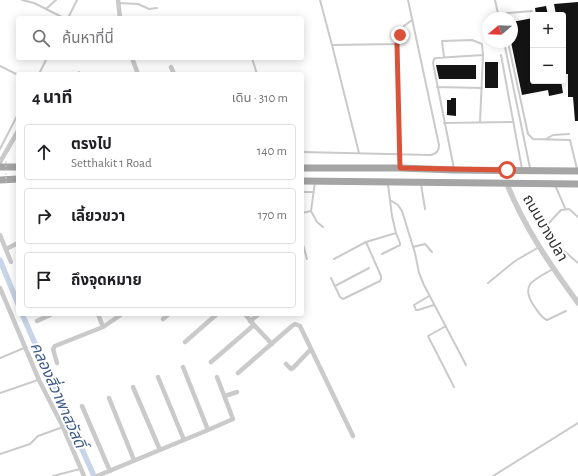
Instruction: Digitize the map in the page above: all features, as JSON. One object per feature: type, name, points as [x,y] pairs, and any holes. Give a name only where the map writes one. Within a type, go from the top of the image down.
[{"type":"main road","points":[[3,164],[16,167]]},
{"type":"main road","points":[[304,168],[578,171]]},
{"type":"main road","points":[[475,183],[476,170]]},
{"type":"main road","points":[[507,170],[507,184]]},
{"type":"main road","points":[[3,181],[16,179]]},
{"type":"main road","points":[[304,181],[578,184]]},
{"type":"street","points":[[118,2],[120,16]]},
{"type":"street","points":[[133,60],[137,72]]},
{"type":"street","points":[[171,67],[173,72]]},
{"type":"street","points":[[0,162],[16,134]]},
{"type":"street","name":"ถนนบางปลา","points":[[507,184],[513,200],[539,246],[578,303]]},
{"type":"street","points":[[0,235],[11,262]]},
{"type":"street","points":[[6,249],[16,245]]},
{"type":"street","points":[[0,289],[39,380],[63,427],[84,476]]},
{"type":"street","points":[[37,320],[47,316]]},
{"type":"street","points":[[99,316],[103,327]]},
{"type":"street","points":[[57,363],[53,353],[53,348],[55,346],[103,327],[119,316]]},
{"type":"street","points":[[162,319],[166,316]]},
{"type":"street","points":[[185,342],[215,316]]},
{"type":"street","points":[[247,316],[272,344]]},
{"type":"street","points":[[211,362],[257,316]]},
{"type":"street","points":[[238,373],[295,324],[300,326],[353,436]]},
{"type":"street","points":[[286,364],[290,369],[293,368],[311,350]]},
{"type":"street","points":[[183,367],[208,430]]},
{"type":"street","points":[[158,377],[184,440]]},
{"type":"street","points":[[97,476],[233,419],[217,377]]},
{"type":"street","points":[[133,388],[160,450]]},
{"type":"street","points":[[225,396],[237,392]]},
{"type":"street","points":[[109,398],[134,460]]},
{"type":"street","points":[[82,406],[110,471]]},
{"type":"lane","points":[[22,0],[34,3],[60,16]]},
{"type":"lane","points":[[46,9],[56,0]]},
{"type":"lane","points":[[69,16],[77,0]]},
{"type":"lane","points":[[304,152],[431,155],[435,154],[439,150],[408,0]]},
{"type":"lane","points":[[495,0],[498,12]]},
{"type":"lane","points":[[321,1],[359,153]]},
{"type":"lane","points":[[118,2],[138,4],[149,9],[157,8]]},
{"type":"lane","points":[[518,12],[532,11]]},
{"type":"lane","points":[[400,168],[397,44],[404,26],[412,20]]},
{"type":"lane","points":[[444,57],[441,44],[442,41],[472,40],[480,42],[483,46],[480,122]]},
{"type":"lane","points":[[332,45],[397,44]]},
{"type":"lane","points":[[505,48],[531,171]]},
{"type":"lane","points":[[509,48],[528,134],[533,139],[570,140],[578,171]]},
{"type":"lane","points":[[454,170],[432,63],[436,58],[483,55]]},
{"type":"lane","points":[[501,55],[522,170]]},
{"type":"lane","points":[[40,72],[46,60]]},
{"type":"lane","points":[[253,60],[256,72]]},
{"type":"lane","points":[[0,66],[16,74]]},
{"type":"lane","points":[[437,87],[482,88]]},
{"type":"lane","points":[[0,149],[16,118]]},
{"type":"lane","points":[[444,123],[514,122]]},
{"type":"lane","points":[[546,139],[554,135],[569,134]]},
{"type":"lane","points":[[315,181],[311,211],[317,222],[323,227]]},
{"type":"lane","points":[[382,254],[400,246],[396,233],[387,181]]},
{"type":"lane","points":[[421,182],[425,209]]},
{"type":"lane","points":[[554,184],[564,208]]},
{"type":"lane","points":[[304,192],[314,192]]},
{"type":"lane","points":[[390,200],[398,205],[402,211],[413,246],[419,273],[429,296],[466,365]]},
{"type":"lane","points":[[564,208],[569,209],[578,217]]},
{"type":"lane","points":[[564,208],[557,214],[545,230],[549,238],[578,263]]},
{"type":"lane","points":[[304,213],[311,211]]},
{"type":"lane","points":[[334,259],[366,242],[396,233]]},
{"type":"lane","points":[[330,278],[340,297],[343,299],[380,281],[381,279],[366,242]]},
{"type":"lane","points":[[413,246],[425,244],[432,252]]},
{"type":"lane","points":[[488,283],[515,261],[539,246]]},
{"type":"lane","points":[[304,248],[307,259]]},
{"type":"lane","points":[[334,286],[369,268]]},
{"type":"lane","points":[[554,269],[532,282],[527,293],[544,319],[547,320],[566,311]]},
{"type":"lane","points":[[429,296],[414,305],[416,310],[434,305]]},
{"type":"lane","points":[[446,326],[428,336],[454,387]]},
{"type":"lane","points":[[0,358],[25,348]]},
{"type":"lane","points":[[0,393],[39,380]]},
{"type":"lane","points":[[493,476],[578,424]]},
{"type":"lane","points":[[0,454],[30,444],[38,436],[63,427]]},
{"type":"lane","points":[[53,476],[81,469]]},
{"type":"path","points":[[3,164],[3,181]]},
{"type":"building","points":[[578,2],[578,121],[575,121],[573,97],[568,97],[568,74],[566,74],[566,12],[555,12],[554,4]]},
{"type":"building","points":[[546,6],[547,12],[536,12],[535,8]]},
{"type":"building","points":[[530,19],[530,84],[562,84],[563,93],[549,96],[548,90],[522,95],[512,48],[518,48],[518,21]]},
{"type":"building","points":[[485,62],[498,62],[498,88],[485,88]]},
{"type":"building","points":[[436,65],[476,65],[476,79],[439,79]]},
{"type":"building","points":[[451,98],[456,98],[456,116],[447,115],[447,100],[451,100]]},
{"type":"waterway","name":"คลองสี่วาพาสวัสดิ์","points":[[0,260],[16,299]]},
{"type":"waterway","name":"คลองสี่วาพาสวัสดิ์","points":[[23,316],[94,476]]},
{"type":"route","points":[[400,35],[397,44],[400,168],[507,170]]}]
